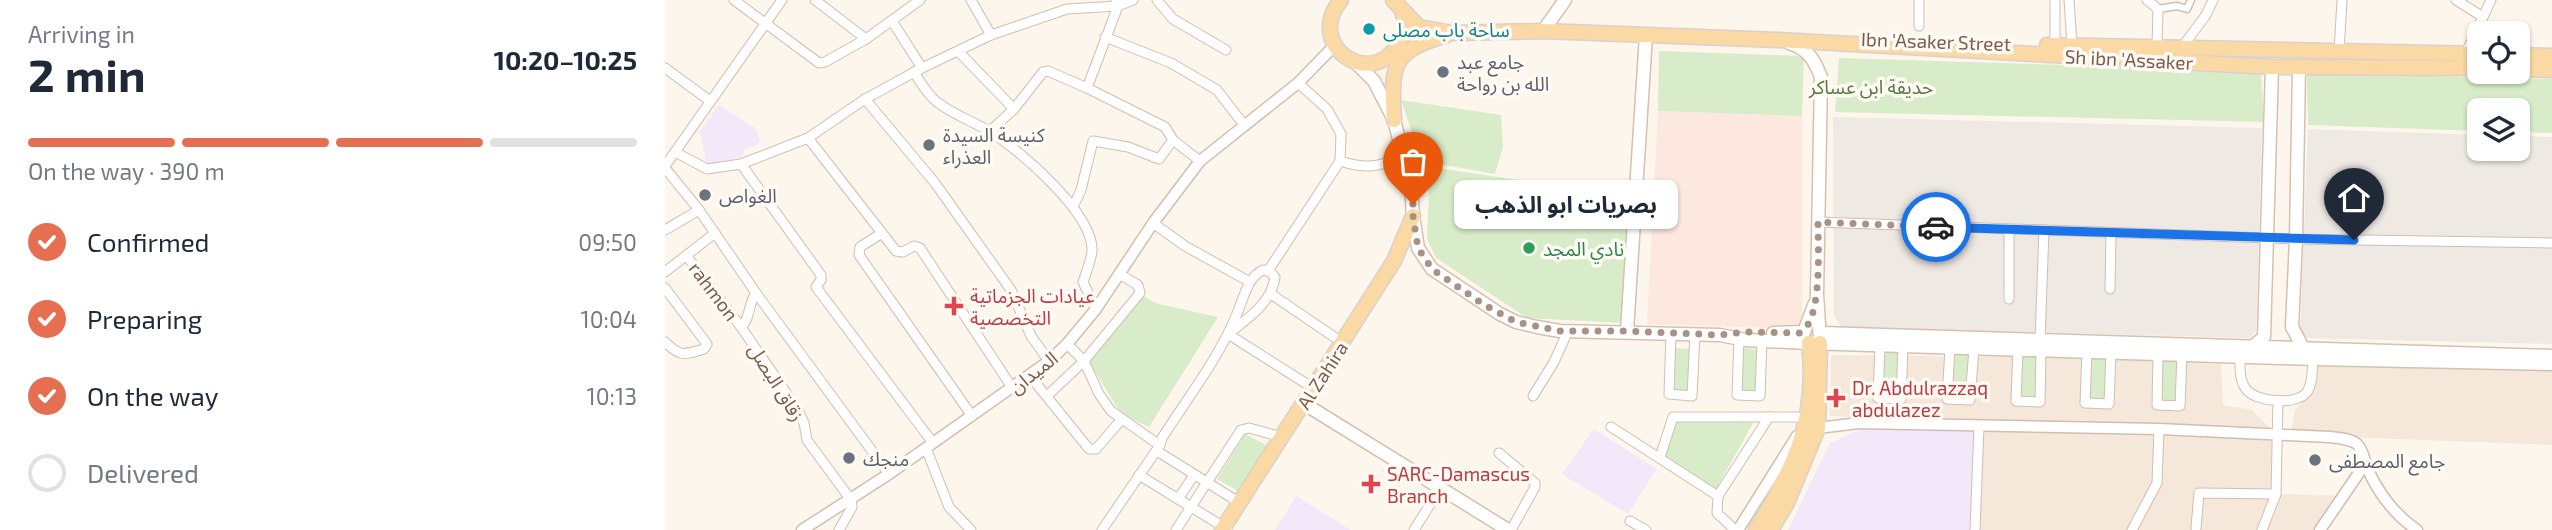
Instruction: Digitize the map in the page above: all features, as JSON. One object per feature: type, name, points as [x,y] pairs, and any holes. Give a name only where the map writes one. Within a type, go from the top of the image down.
[{"type":"main road","points":[[1543,31],[1565,0]]},
{"type":"main road","points":[[1333,3],[1330,33],[1334,46],[1345,57],[1371,64],[1383,60],[1394,51],[1405,33],[1406,22],[1398,5]]},
{"type":"main road","name":"Ibn 'Asaker Street","points":[[1398,5],[1419,27],[1452,33],[1543,31],[1778,40],[1794,37],[2339,52],[2467,59]]},
{"type":"main road","points":[[1394,120],[1392,83],[1400,60],[1421,43],[1452,33]]},
{"type":"main road","points":[[1627,331],[1646,35]]},
{"type":"main road","points":[[1771,530],[1787,503],[1808,421],[1817,340],[1821,77],[1807,51],[1778,40]]},
{"type":"main road","name":"Sh ibn 'Assaker","points":[[1778,40],[2272,67],[2467,59]]},
{"type":"main road","points":[[2530,56],[2552,57]]},
{"type":"main road","name":"Al Zahira","points":[[1356,62],[1374,80],[1394,120],[1412,185],[1418,248],[1432,269],[1483,304],[1516,322],[1568,331],[1720,335],[1762,341],[1817,340]]},
{"type":"main road","points":[[2252,347],[2264,337],[2272,67]]},
{"type":"main road","points":[[2299,67],[2292,327],[2303,348]]},
{"type":"main road","points":[[2530,69],[2552,70]]},
{"type":"main road","name":"Al Zahira","points":[[1225,529],[1396,258],[1413,216]]},
{"type":"main road","name":"Al Zahira","points":[[1720,335],[1745,332],[1804,332],[1817,294]]},
{"type":"main road","points":[[1817,340],[2041,346],[2303,348],[2552,356]]},
{"type":"main road","points":[[1817,340],[1949,348],[2018,349],[2041,346],[2111,353],[2552,364]]},
{"type":"main road","points":[[1303,403],[1509,530]]},
{"type":"main road","points":[[1756,530],[1777,495],[1800,446],[1808,421]]},
{"type":"street","points":[[734,0],[819,63],[866,39],[917,1]]},
{"type":"street","points":[[782,0],[665,167],[699,210],[755,293],[889,474]]},
{"type":"street","points":[[815,0],[866,39]]},
{"type":"street","points":[[971,0],[991,35]]},
{"type":"street","points":[[675,152],[707,169],[741,164],[808,138],[865,99],[991,35],[1065,5],[1133,0]]},
{"type":"street","points":[[1157,0],[1173,19],[1226,50]]},
{"type":"street","points":[[1919,0],[1919,26]]},
{"type":"street","points":[[2055,0],[2055,45]]},
{"type":"street","points":[[2069,0],[2072,45]]},
{"type":"street","points":[[2147,0],[2158,9],[2177,6],[2187,9],[2191,0]]},
{"type":"street","points":[[2182,47],[2206,15],[2213,0]]},
{"type":"street","points":[[2339,52],[2342,0]]},
{"type":"street","points":[[2456,0],[2483,17]]},
{"type":"street","points":[[2482,21],[2491,0]]},
{"type":"street","points":[[1087,88],[1117,3]]},
{"type":"street","points":[[2157,47],[2158,9]]},
{"type":"street","points":[[892,21],[930,97],[990,131],[1022,155],[1073,207],[1087,231],[1092,250],[1083,282],[1096,309]]},
{"type":"street","points":[[1105,37],[1171,63],[1217,90],[1244,125]]},
{"type":"street","name":"الميدان","points":[[811,528],[1049,361],[1096,309],[1153,223],[1200,162],[1298,83],[1334,46]]},
{"type":"street","points":[[958,51],[1014,109]]},
{"type":"street","points":[[665,68],[711,101]]},
{"type":"street","points":[[990,131],[1014,109],[1043,72],[1048,71],[1165,127],[1173,140],[1200,162]]},
{"type":"street","points":[[1268,271],[1341,161],[1341,134],[1327,109],[1298,83]]},
{"type":"street","points":[[865,99],[935,183],[1010,290],[1031,336],[1049,361]]},
{"type":"street","points":[[808,138],[898,253],[914,246],[920,248],[1013,388]]},
{"type":"street","points":[[1073,207],[1081,190],[1093,141],[1128,147],[1159,159],[1173,140]]},
{"type":"street","points":[[1341,161],[1357,166],[1375,167],[1405,157]]},
{"type":"street","points":[[741,164],[821,275],[821,280],[816,284],[817,288],[930,446],[949,507],[971,530]]},
{"type":"street","points":[[665,230],[699,210]]},
{"type":"street","points":[[1818,222],[2296,239],[2552,243]]},
{"type":"street","points":[[1153,223],[1185,246],[1250,282]]},
{"type":"street","points":[[2009,229],[2009,299]]},
{"type":"street","points":[[2018,349],[2016,401],[2040,401],[2044,230]]},
{"type":"street","points":[[665,272],[715,233]]},
{"type":"street","points":[[882,233],[860,247],[859,255],[972,416]]},
{"type":"street","points":[[2110,289],[2111,233]]},
{"type":"street","name":"rahmon","points":[[686,255],[741,327]]},
{"type":"street","points":[[1102,530],[1139,475],[1145,471],[1158,444],[1228,334],[1250,282],[1257,272],[1268,271],[1275,277],[1271,294],[1228,334]]},
{"type":"street","points":[[1047,396],[1084,361],[1140,293],[1138,285],[1119,274]]},
{"type":"street","points":[[665,288],[707,344],[704,349],[683,355],[665,342]]},
{"type":"street","name":"زقاق البصل","points":[[755,293],[746,321],[741,327],[798,410],[810,445],[851,500]]},
{"type":"street","points":[[1271,294],[1343,342]]},
{"type":"street","points":[[1533,396],[1554,362],[1568,331]]},
{"type":"street","points":[[1671,333],[1669,394],[1692,396],[1695,334]]},
{"type":"street","points":[[1228,334],[1313,388]]},
{"type":"street","points":[[1739,338],[1737,395],[1760,396],[1762,341]]},
{"type":"street","points":[[1067,344],[1084,361],[1099,394],[1111,411],[1158,444],[1194,475],[1240,503]]},
{"type":"street","points":[[1880,345],[1878,398],[1901,400],[1903,346]]},
{"type":"street","points":[[1949,348],[1947,399],[1970,400],[1974,348]]},
{"type":"street","points":[[2087,352],[2085,403],[2109,404],[2111,353]]},
{"type":"street","points":[[2158,354],[2157,405],[2180,406],[2182,354]]},
{"type":"street","points":[[2240,356],[2241,379],[2246,390],[2257,398],[2278,400],[2294,400],[2306,393],[2310,384],[2313,359]]},
{"type":"street","points":[[1030,376],[1089,450],[1096,449],[1121,420]]},
{"type":"street","points":[[2262,530],[2276,494],[2278,400]]},
{"type":"street","points":[[1660,457],[1673,416],[2330,436],[2354,441],[2362,451],[2376,488],[2402,520],[2417,530]]},
{"type":"street","points":[[1769,417],[1718,496],[1717,513],[1737,530],[1808,421]]},
{"type":"street","points":[[1975,530],[1979,426]]},
{"type":"street","points":[[1611,427],[1718,496]]},
{"type":"street","points":[[1176,530],[1243,428],[1282,437]]},
{"type":"street","points":[[2132,530],[2157,484],[2159,429]]},
{"type":"street","points":[[1499,453],[1535,483],[1509,530]]},
{"type":"street","points":[[2320,530],[2365,464]]},
{"type":"street","points":[[1139,475],[1225,529]]},
{"type":"street","points":[[1178,499],[1194,475]]},
{"type":"street","points":[[1413,530],[1441,487]]},
{"type":"street","points":[[2196,528],[2199,493],[2276,494]]},
{"type":"street","points":[[839,530],[852,507],[851,500]]},
{"type":"street","points":[[1630,521],[1646,530]]},
{"type":"shaded area","points":[[719,105],[755,128],[760,140],[757,145],[744,150],[742,157],[711,164],[706,162],[700,131]]},
{"type":"shaded area","points":[[1658,111],[1802,116],[1802,329],[1647,324]]},
{"type":"shaded area","points":[[1833,117],[2262,128],[2256,331],[2250,338],[1841,327],[1834,316]]},
{"type":"shaded area","points":[[2308,129],[2467,135],[2467,161],[2530,161],[2530,136],[2552,137],[2552,344],[2305,338],[2300,331]]},
{"type":"shaded area","points":[[1831,355],[2101,358],[2221,364],[2223,405],[2252,410],[2277,435],[2276,494],[2344,496],[2320,530],[1980,530],[1982,421],[1830,416]]},
{"type":"shaded area","points":[[2314,359],[2552,364],[2552,445],[2291,435],[2295,410],[2313,392]]},
{"type":"shaded area","points":[[1864,428],[1976,431],[1972,530],[1788,530],[1830,443]]},
{"type":"shaded area","points":[[1594,429],[1657,469],[1628,514],[1562,474]]},
{"type":"shaded area","points":[[1296,496],[1338,522],[1351,530],[1275,530]]},
{"type":"green space","points":[[1659,51],[1804,56],[1802,116],[1658,111]]},
{"type":"green space","name":"حديقة ابن عساكر","points":[[1839,58],[2261,71],[2264,122],[1835,112]]},
{"type":"green space","points":[[2307,73],[2467,77],[2467,84],[2530,84],[2530,78],[2552,79],[2552,133],[2530,132],[2530,98],[2467,98],[2467,131],[2308,125]]},
{"type":"green space","points":[[1401,100],[1501,115],[1503,147],[1495,174],[1422,161]]},
{"type":"green space","name":"نادي المجد","points":[[1422,166],[1631,196],[1622,323],[1527,318],[1436,258],[1427,239],[1429,192]]},
{"type":"green space","points":[[1141,294],[1155,303],[1218,317],[1149,427],[1121,414],[1088,360]]},
{"type":"green space","points":[[1673,348],[1691,349],[1689,393],[1671,392]]},
{"type":"green space","points":[[1741,348],[1759,349],[1757,394],[1739,393]]},
{"type":"green space","points":[[1882,352],[1900,353],[1898,397],[1880,396]]},
{"type":"green space","points":[[1951,353],[1969,353],[1967,398],[1949,397]]},
{"type":"green space","points":[[2020,354],[2038,355],[2037,399],[2019,398]]},
{"type":"green space","points":[[2089,357],[2107,357],[2105,402],[2088,401]]},
{"type":"green space","points":[[2161,358],[2179,359],[2177,404],[2159,403]]},
{"type":"green space","points":[[1677,420],[1753,423],[1716,489],[1665,458]]},
{"type":"green space","points":[[1245,434],[1268,446],[1240,492],[1217,479]]},
{"type":"water","points":[[1477,183],[1498,187],[1491,221],[1471,217]]},
{"type":"way so far","points":[[1413,204],[1418,248],[1432,269],[1483,304],[1516,322],[1560,331],[1720,335],[1745,332],[1804,332],[1817,294],[1818,222],[1936,227]]},
{"type":"place","name":"ساحة باب مصلى","points":[[1369,29]]},
{"type":"place","name":"جامع عبد الله بن رواحة","points":[[1443,72]]},
{"type":"place","name":"كنيسة السيدة العذراء","points":[[929,145]]},
{"type":"place","name":"الغواص","points":[[705,195]]},
{"type":"place","name":"بصريات ابو الذهب","points":[[1413,204]]},
{"type":"place","name":"نادي المجد","points":[[1529,248]]},
{"type":"place","name":"عيادات الجزماتية التخصصية","points":[[954,306]]},
{"type":"place","name":"Dr. Abdulrazzaq abdulazez","points":[[1836,398]]},
{"type":"place","name":"منجك","points":[[849,458]]},
{"type":"place","name":"جامع المصطفى","points":[[2315,460]]},
{"type":"place","name":"SARC-Damascus Branch","points":[[1371,484]]},
{"type":"route","points":[[1936,227],[2354,240]]}]
